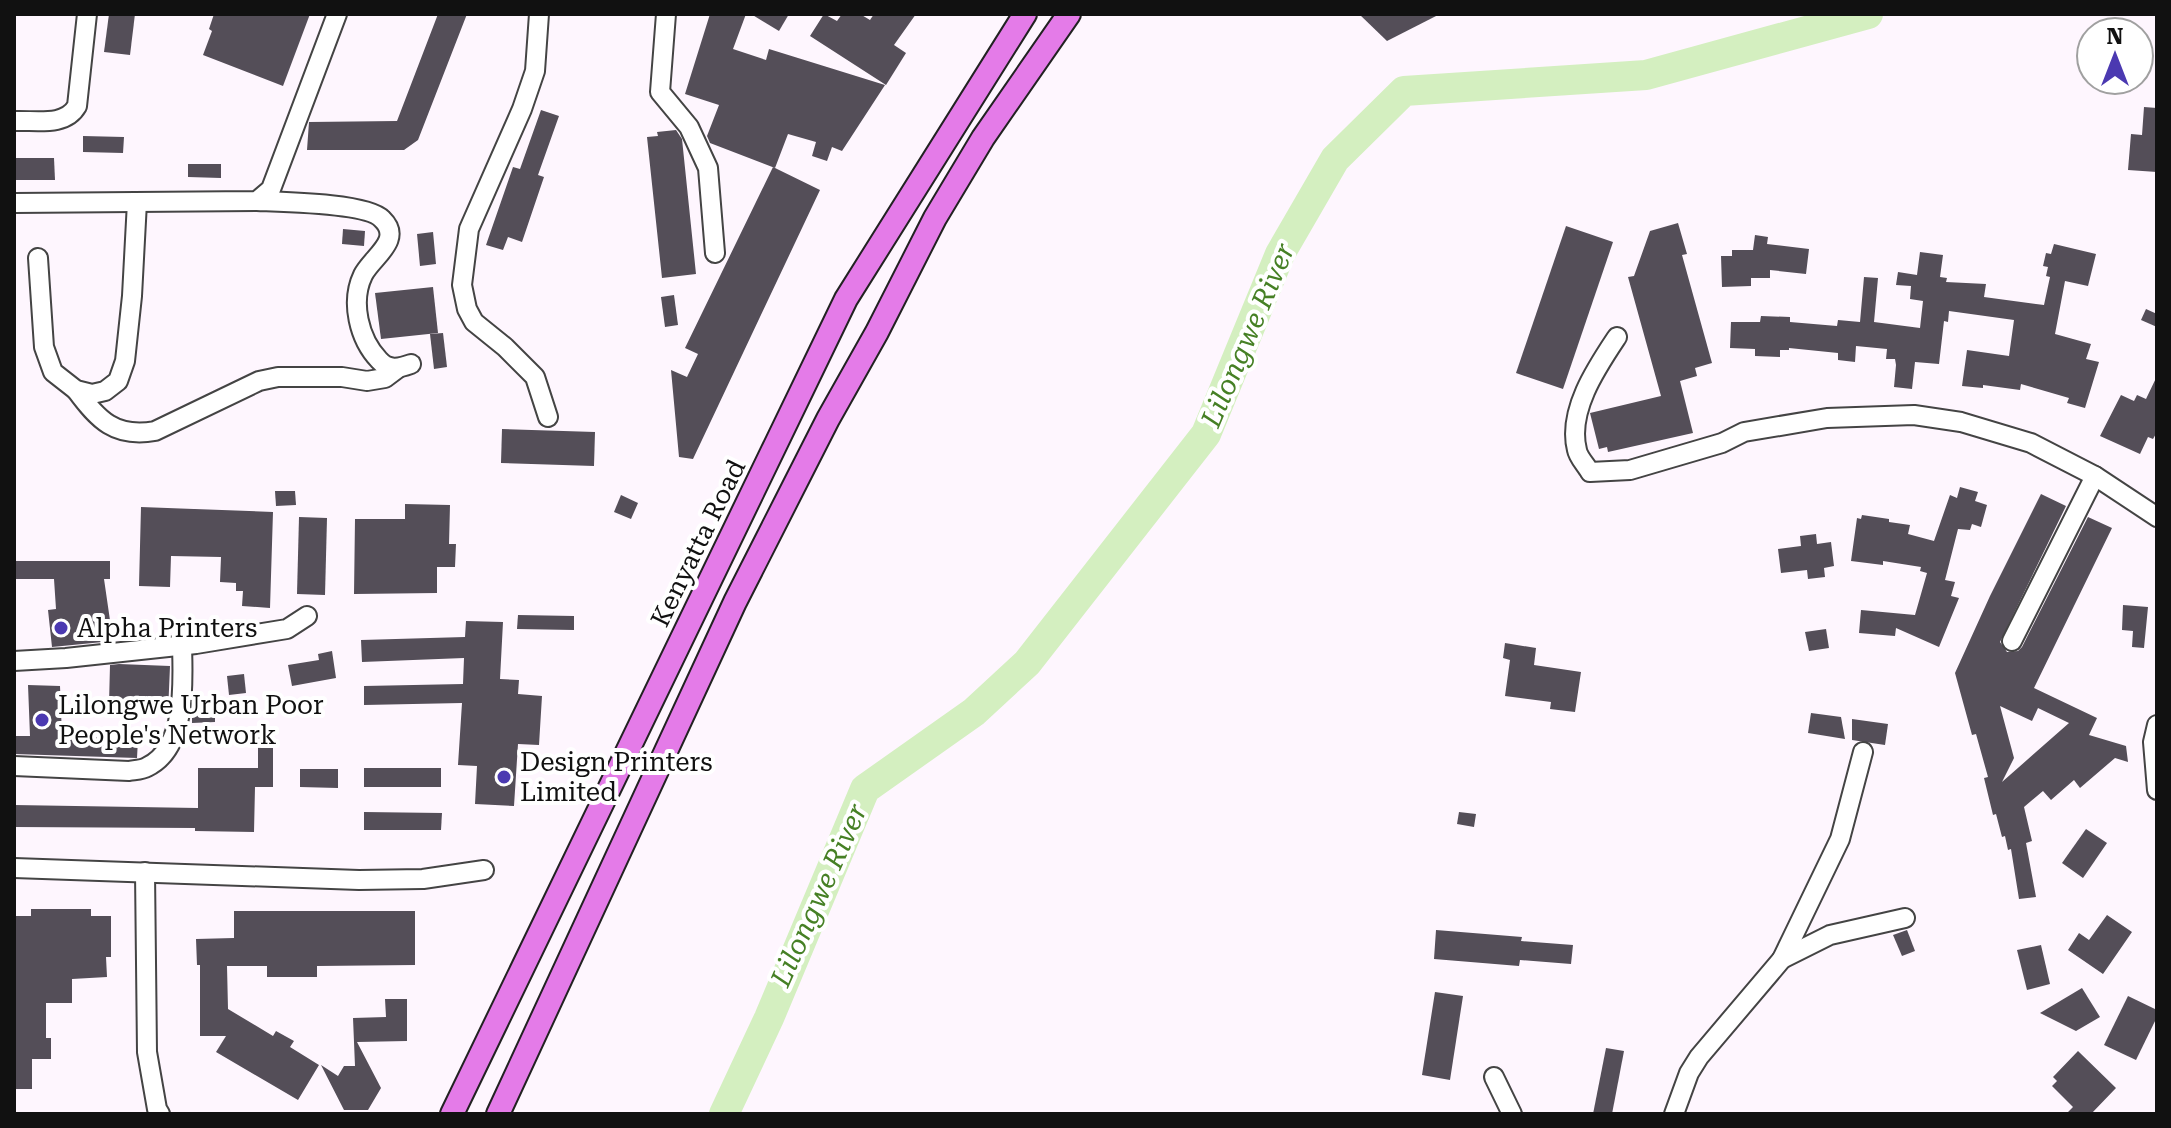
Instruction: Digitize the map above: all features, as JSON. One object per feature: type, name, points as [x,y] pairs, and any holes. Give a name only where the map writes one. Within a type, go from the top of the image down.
[{"type":"main road","name":"Kenyatta Road","points":[[452,1114],[846,299],[1025,14]]},
{"type":"main road","points":[[498,1114],[735,602],[828,419],[935,218],[983,138],[1069,14]]},
{"type":"street","points":[[14,121],[62,120],[72,115],[77,106],[87,14]]},
{"type":"street","points":[[257,201],[271,189],[337,14]]},
{"type":"street","points":[[539,14],[535,71],[522,109],[469,229],[462,285],[467,309],[474,322],[535,377],[548,417]]},
{"type":"street","points":[[666,14],[660,92],[689,127],[708,168],[715,253]]},
{"type":"street","points":[[14,203],[257,201],[343,207],[381,216],[389,228],[388,243],[362,277],[358,314],[361,330],[381,364],[404,367],[385,378],[367,381],[342,377],[278,377],[259,381],[155,431],[138,434],[119,431],[92,412],[76,390],[53,372],[44,347],[38,258]]},
{"type":"street","points":[[76,390],[92,394],[105,391],[118,381],[125,361],[137,202]]},
{"type":"street","points":[[1617,337],[1597,368],[1576,418],[1577,451],[1590,472],[1630,470],[1722,443],[1744,432],[1852,415],[1936,418],[2021,439],[2095,476],[2157,517]]},
{"type":"street","points":[[2012,641],[2095,476]]},
{"type":"street","points":[[14,661],[182,646],[287,629],[307,616]]},
{"type":"street","points":[[14,766],[129,771],[147,768],[161,756],[173,735],[184,700],[182,646]]},
{"type":"street","points":[[2157,725],[2153,757],[2157,790]]},
{"type":"street","points":[[1674,1114],[1689,1073],[1699,1057],[1782,959],[1840,839],[1863,752]]},
{"type":"street","points":[[14,868],[359,880],[423,879],[484,870]]},
{"type":"street","points":[[145,872],[147,1052],[160,1114]]},
{"type":"street","points":[[1782,959],[1830,935],[1905,918]]},
{"type":"street","points":[[1494,1077],[1512,1114]]},
{"type":"building","points":[[109,14],[135,14],[130,55],[104,52]]},
{"type":"building","points":[[214,14],[310,14],[283,86],[203,55],[212,31],[209,29]]},
{"type":"building","points":[[438,14],[467,14],[418,140],[404,150],[307,150],[309,122],[397,121]]},
{"type":"building","points":[[710,14],[746,14],[733,49],[766,60],[769,49],[885,85],[842,151],[832,147],[827,161],[812,156],[816,142],[788,134],[775,168],[710,143],[707,136],[719,105],[685,94]]},
{"type":"building","points":[[751,14],[789,14],[779,31]]},
{"type":"building","points":[[824,14],[837,21],[842,14],[860,14],[870,20],[874,14],[916,14],[894,45],[906,53],[886,85],[810,36]]},
{"type":"building","points":[[1359,14],[1440,14],[1387,41]]},
{"type":"building","points":[[2144,107],[2157,108],[2157,172],[2128,170],[2131,134],[2142,135]]},
{"type":"building","points":[[541,110],[559,116],[538,175],[544,177],[522,242],[508,237],[503,250],[486,245],[513,167],[520,169]]},
{"type":"building","points":[[676,130],[682,139],[696,274],[662,278],[647,137],[658,136],[657,132]]},
{"type":"building","points":[[83,136],[124,137],[123,153],[83,152]]},
{"type":"building","points":[[14,158],[54,158],[55,180],[14,180]]},
{"type":"building","points":[[188,164],[221,164],[221,178],[188,177]]},
{"type":"building","points":[[773,167],[820,190],[693,459],[679,457],[671,370],[687,377],[698,354],[685,348]]},
{"type":"building","points":[[1678,223],[1687,254],[1682,255],[1712,363],[1695,368],[1697,376],[1680,381],[1693,433],[1608,452],[1607,447],[1599,449],[1590,413],[1661,396],[1628,277],[1634,276],[1650,231]]},
{"type":"building","points":[[1566,226],[1613,242],[1563,389],[1516,373]]},
{"type":"building","points":[[343,229],[365,231],[364,246],[342,244]]},
{"type":"building","points":[[433,232],[436,264],[420,266],[417,234]]},
{"type":"building","points":[[1755,235],[1768,237],[1767,244],[1809,249],[1806,274],[1770,270],[1770,278],[1751,278],[1751,286],[1722,287],[1721,256],[1732,256],[1732,250],[1753,250]]},
{"type":"building","points":[[2054,244],[2096,254],[2088,286],[2065,281],[2055,334],[2091,344],[2086,359],[2099,362],[2085,408],[2067,403],[2069,398],[2021,384],[2020,390],[1983,385],[1983,388],[1962,386],[1967,350],[2009,356],[2014,320],[1949,311],[1948,322],[1944,321],[1939,364],[1915,362],[1912,389],[1894,387],[1895,359],[1886,359],[1887,349],[1856,346],[1855,362],[1838,360],[1838,353],[1789,348],[1780,350],[1780,357],[1755,356],[1755,349],[1730,348],[1731,322],[1760,322],[1761,316],[1790,317],[1790,322],[1837,326],[1838,320],[1860,322],[1864,277],[1878,278],[1874,322],[1920,328],[1923,301],[1910,299],[1911,286],[1896,285],[1898,272],[1917,275],[1920,252],[1943,255],[1940,277],[1947,278],[1946,282],[1986,284],[1984,297],[2044,305],[2050,277],[2046,276],[2048,267],[2043,266],[2046,253],[2051,254]]},
{"type":"building","points":[[433,287],[438,333],[381,339],[375,293]]},
{"type":"building","points":[[674,295],[678,325],[665,327],[661,297]]},
{"type":"building","points":[[2146,309],[2157,314],[2157,327],[2141,320]]},
{"type":"building","points":[[443,333],[447,367],[434,369],[430,334]]},
{"type":"building","points":[[2157,376],[2157,432],[2153,439],[2148,437],[2140,454],[2100,436],[2121,395],[2134,401],[2137,395],[2146,399]]},
{"type":"building","points":[[502,429],[595,432],[594,466],[501,463]]},
{"type":"building","points":[[1960,487],[1978,492],[1975,501],[1987,505],[1981,527],[1972,524],[1970,530],[1958,529],[1945,580],[1955,582],[1951,596],[1959,598],[1939,647],[1896,628],[1895,636],[1859,633],[1861,610],[1915,615],[1927,573],[1920,571],[1921,567],[1883,561],[1883,565],[1851,561],[1857,518],[1861,519],[1862,515],[1910,525],[1908,534],[1934,541],[1950,495],[1957,498]]},
{"type":"building","points":[[275,491],[295,491],[296,505],[276,506]]},
{"type":"building","points":[[2041,494],[2066,506],[2000,642],[2007,652],[2018,651],[2022,647],[2088,517],[2112,528],[2034,688],[2097,718],[2089,735],[2126,746],[2128,762],[2115,758],[2080,788],[2074,780],[2051,800],[2043,791],[2024,807],[2032,841],[2026,843],[2036,897],[2019,899],[2011,849],[2008,850],[2005,836],[2002,837],[1996,814],[1993,815],[1984,778],[1988,777],[1976,734],[1972,735],[1955,673]],"holes":[[[2000,706],[2032,721],[2038,708],[2069,723],[2002,782],[2014,758]]]},
{"type":"building","points":[[621,495],[638,503],[631,519],[614,512]]},
{"type":"building","points":[[405,504],[450,505],[449,544],[456,544],[455,567],[437,567],[437,593],[354,594],[355,519],[405,519]]},
{"type":"building","points":[[141,507],[273,512],[270,608],[242,606],[243,591],[236,591],[236,583],[220,582],[221,557],[171,556],[170,587],[139,586]]},
{"type":"building","points":[[299,517],[327,518],[325,595],[297,594]]},
{"type":"building","points":[[1816,534],[1817,544],[1831,542],[1834,566],[1824,568],[1825,577],[1808,579],[1807,570],[1781,573],[1778,549],[1801,546],[1800,536]]},
{"type":"building","points":[[14,561],[110,561],[110,579],[104,579],[113,641],[52,647],[48,610],[56,609],[54,579],[14,579]]},
{"type":"building","points":[[2123,605],[2148,607],[2144,648],[2132,647],[2133,631],[2122,630]]},
{"type":"building","points":[[518,615],[574,616],[574,630],[517,629]]},
{"type":"building","points":[[466,621],[503,622],[500,679],[519,680],[518,694],[542,696],[539,745],[518,744],[514,806],[475,804],[477,766],[458,765],[462,703],[364,705],[364,686],[463,684],[464,658],[362,662],[361,640],[465,637]]},
{"type":"building","points":[[1826,629],[1829,648],[1809,651],[1805,632]]},
{"type":"building","points":[[1505,643],[1536,648],[1534,665],[1581,672],[1575,712],[1550,709],[1551,702],[1505,696],[1510,660],[1503,658]]},
{"type":"building","points":[[332,651],[336,678],[292,686],[288,665],[319,660],[318,654]]},
{"type":"building","points":[[110,665],[170,666],[168,713],[151,712],[151,705],[109,704]]},
{"type":"building","points":[[244,674],[246,693],[229,695],[227,676]]},
{"type":"building","points":[[28,685],[60,686],[62,736],[138,739],[137,758],[14,754],[14,736],[30,736]]},
{"type":"building","points":[[192,709],[215,709],[215,722],[192,723]]},
{"type":"building","points":[[1811,713],[1841,717],[1845,739],[1808,733]]},
{"type":"building","points":[[1852,719],[1888,724],[1885,745],[1852,740]]},
{"type":"building","points":[[258,737],[273,738],[273,787],[255,787],[254,832],[195,831],[195,828],[14,827],[14,805],[198,808],[198,768],[258,768]]},
{"type":"building","points":[[364,768],[441,768],[441,787],[364,787]]},
{"type":"building","points":[[300,769],[338,769],[338,788],[300,787]]},
{"type":"building","points":[[364,812],[442,813],[441,830],[364,830]]},
{"type":"building","points":[[1459,812],[1476,814],[1474,827],[1457,824]]},
{"type":"building","points":[[2086,829],[2107,843],[2083,878],[2062,863]]},
{"type":"building","points":[[31,909],[91,909],[91,916],[111,916],[111,957],[106,957],[107,977],[72,979],[72,1003],[46,1003],[46,1038],[51,1038],[51,1059],[32,1059],[32,1089],[14,1089],[14,916],[31,916]]},
{"type":"building","points":[[234,911],[415,911],[415,965],[317,966],[317,977],[267,977],[267,966],[227,966],[228,1009],[273,1036],[276,1031],[294,1041],[290,1047],[319,1065],[298,1100],[216,1052],[226,1036],[200,1036],[200,965],[197,965],[196,939],[234,938]]},
{"type":"building","points":[[2107,915],[2132,932],[2103,974],[2068,950],[2079,933],[2089,940]]},
{"type":"building","points":[[1436,930],[1522,937],[1521,941],[1573,945],[1571,964],[1520,960],[1519,966],[1434,959]]},
{"type":"building","points":[[1907,930],[1915,951],[1902,956],[1893,935]]},
{"type":"building","points":[[2041,945],[2050,984],[2027,990],[2017,950]]},
{"type":"building","points":[[2082,988],[2100,1017],[2076,1031],[2040,1013]]},
{"type":"building","points":[[1435,992],[1463,996],[1450,1080],[1422,1075]]},
{"type":"building","points":[[2128,996],[2157,1010],[2157,1017],[2136,1060],[2104,1045]]},
{"type":"building","points":[[385,999],[407,999],[407,1041],[357,1042],[381,1088],[368,1110],[344,1110],[321,1065],[338,1076],[344,1066],[355,1066],[353,1018],[386,1017]]},
{"type":"building","points":[[1606,1048],[1624,1051],[1612,1114],[1593,1114]]},
{"type":"building","points":[[2078,1051],[2116,1088],[2091,1114],[2066,1114],[2073,1107],[2052,1086],[2057,1081],[2053,1077]]},
{"type":"waterway","name":"Lilongwe River","points":[[724,1114],[769,1018],[865,789],[974,712],[1027,663],[1206,434],[1280,254],[1335,159],[1404,91],[1646,75],[1868,14]]},
{"type":"place","name":"Alpha Printers","points":[[61,628]]},
{"type":"place","name":"Lilongwe Urban Poor People's Network","points":[[42,720]]},
{"type":"place","name":"Design Printers Limited","points":[[504,777]]}]
